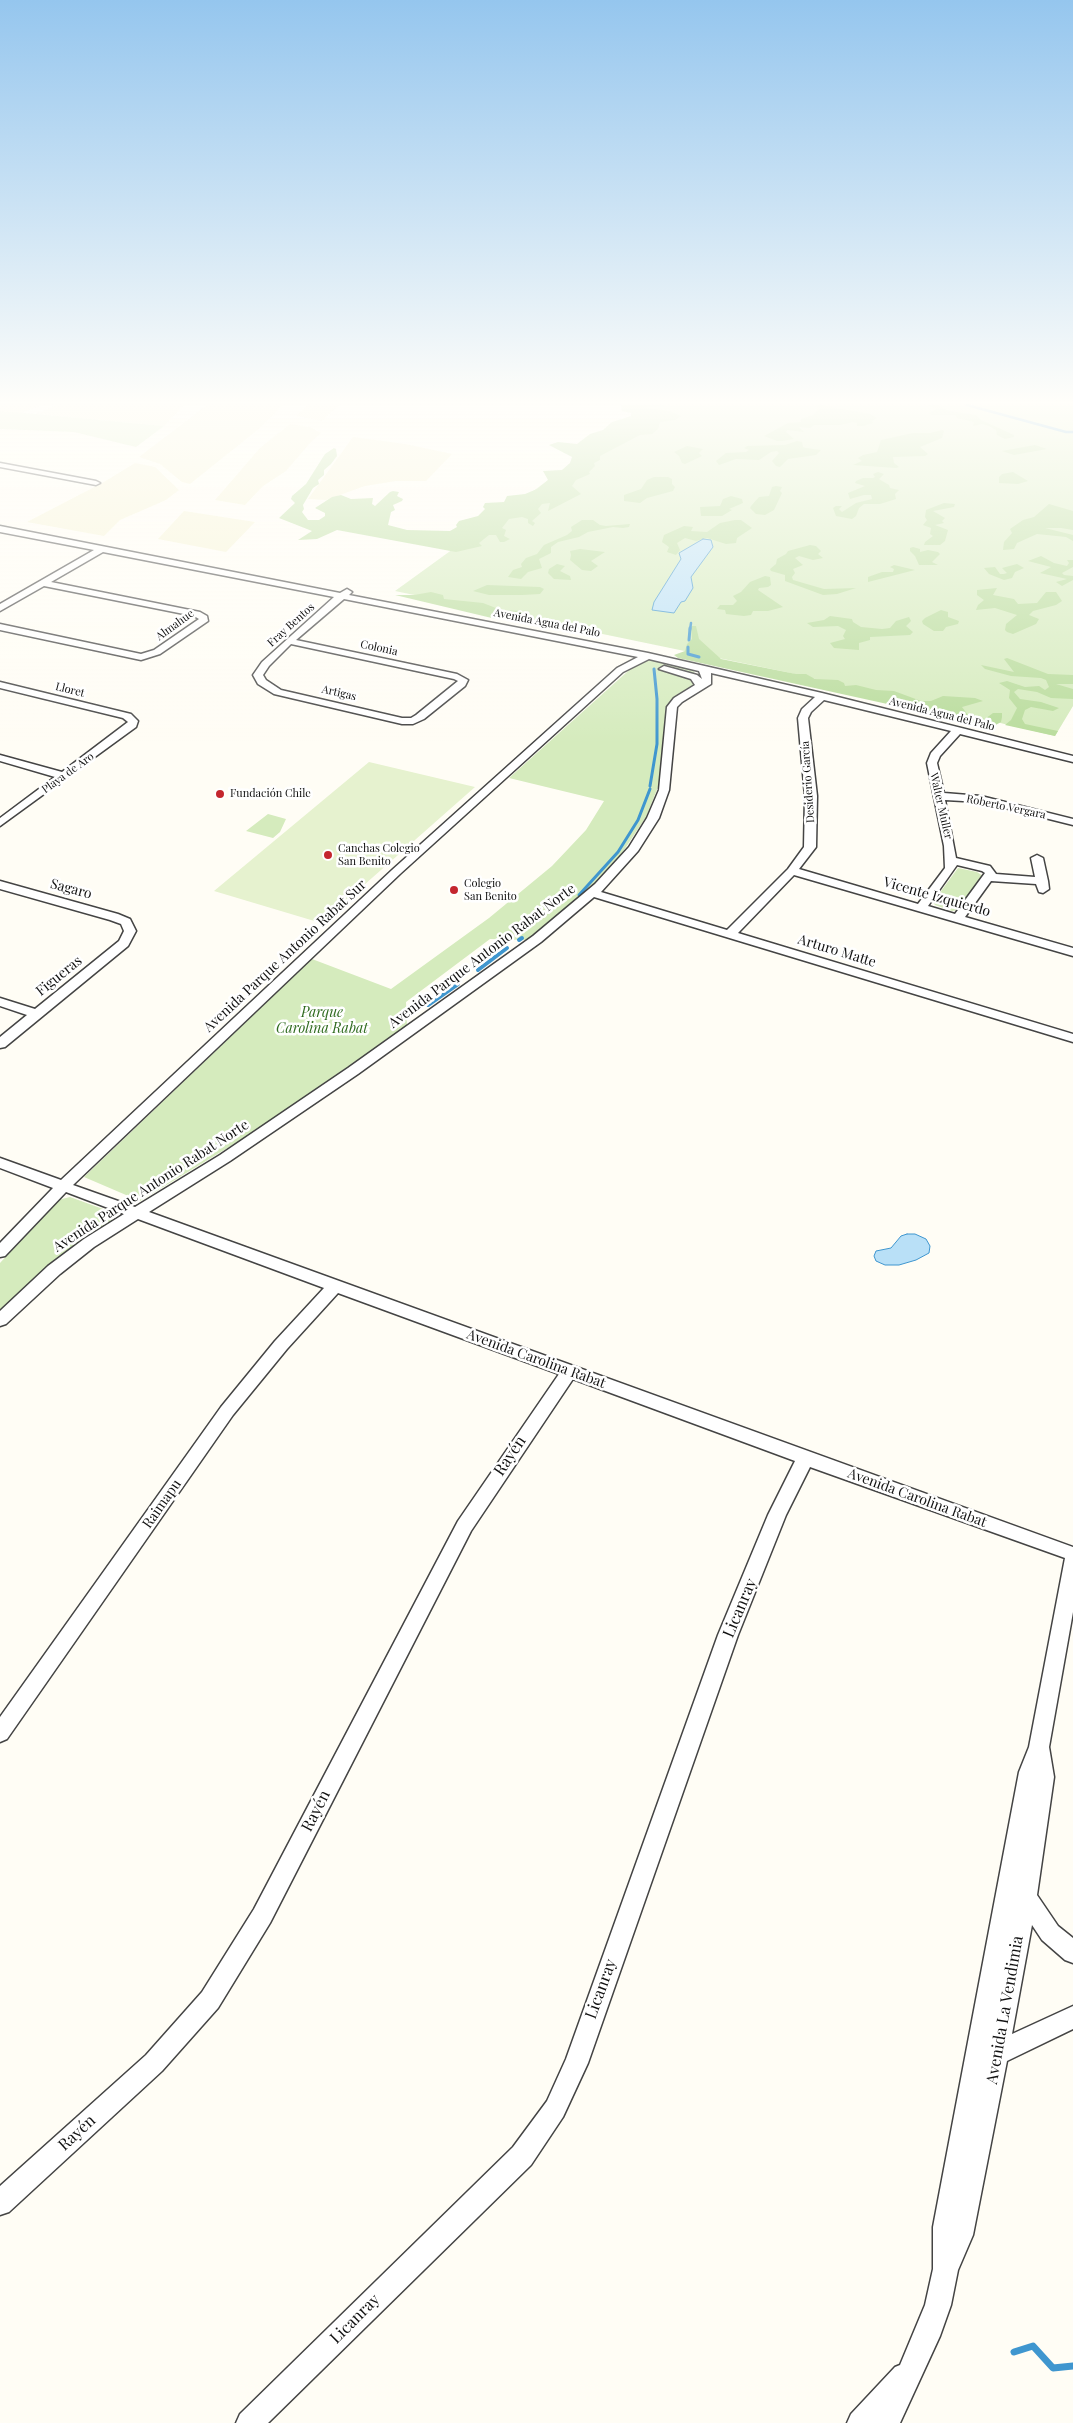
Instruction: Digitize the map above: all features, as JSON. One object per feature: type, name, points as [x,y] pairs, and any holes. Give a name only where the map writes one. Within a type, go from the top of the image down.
[{"type":"street","points":[[0,521],[20,524]]},
{"type":"street","name":"Avenida Agua del Palo","points":[[0,528],[346,593],[648,656],[822,696],[1073,759]]},
{"type":"street","points":[[0,536],[12,530]]},
{"type":"street","points":[[0,608],[103,548]]},
{"type":"street","name":"Almahue","points":[[0,626],[142,656],[157,652],[203,621],[204,618],[197,614],[43,583]]},
{"type":"street","name":"Fray Bentos","points":[[262,682],[258,675],[260,671],[289,641],[346,593]]},
{"type":"street","name":"Colonia","points":[[289,641],[463,680],[462,684],[413,720]]},
{"type":"street","points":[[584,643],[599,650],[614,665]]},
{"type":"street","name":"Avenida Parque Antonio Rabat Sur","points":[[0,1252],[63,1186],[614,665],[629,664],[648,656]]},
{"type":"street","points":[[629,664],[642,664],[689,676],[698,680],[699,688]]},
{"type":"street","points":[[699,688],[708,679],[702,668]]},
{"type":"street","name":"Artigas","points":[[262,682],[278,692],[402,720],[413,720]]},
{"type":"street","name":"Avenida Parque Antonio Rabat Norte","points":[[0,1320],[54,1270],[89,1243],[278,1123],[537,939],[592,893],[634,849],[653,818],[664,790],[672,707],[678,700],[699,688],[719,684],[770,684]]},
{"type":"street","name":"Lloret","points":[[0,685],[127,716],[133,721]]},
{"type":"street","name":"Desiderio García","points":[[730,934],[792,871],[806,854],[812,840],[811,796],[803,718],[806,711],[822,696]]},
{"type":"street","name":"Playa de Aro","points":[[0,823],[132,726],[133,721]]},
{"type":"street","name":"Walter Muller","points":[[952,861],[933,759],[957,731]]},
{"type":"street","points":[[0,758],[64,776]]},
{"type":"street","name":"Roberto Vergara","points":[[939,796],[981,799],[1073,822]]},
{"type":"street","points":[[988,878],[1043,885],[1037,858]]},
{"type":"street","points":[[921,908],[949,872],[952,861],[986,868],[991,871],[958,919]]},
{"type":"street","name":"Vicente Izquierdo","points":[[792,871],[1073,952]]},
{"type":"street","name":"Sagaro","points":[[0,885],[114,916],[126,922],[130,928]]},
{"type":"street","name":"Arturo Matte","points":[[592,893],[1073,1038]]},
{"type":"street","name":"Figueras","points":[[0,1044],[124,942],[130,934],[130,928]]},
{"type":"street","points":[[0,1002],[37,1014]]},
{"type":"street","name":"Avenida Carolina Rabat","points":[[0,1163],[805,1458],[1073,1554]]},
{"type":"street","name":"Raimapu","points":[[0,1733],[227,1411],[281,1345],[336,1285]]},
{"type":"street","name":"Rayén","points":[[0,2203],[154,2063],[210,2000],[262,1916],[464,1526],[570,1371]]},
{"type":"street","name":"Licanray","points":[[249,2423],[522,2156],[555,2109],[576,2063],[728,1635],[777,1515],[805,1458]]},
{"type":"street","name":"Avenida La Vendimia","points":[[946,2269],[945,2228],[1029,1772],[1039,1747],[1073,1560]]},
{"type":"street","name":"Avenida La Vendimia","points":[[886,2423],[913,2366],[938,2305],[946,2269],[961,2234],[1026,1897],[1044,1777],[1039,1747]]},
{"type":"street","points":[[1026,1897],[1050,1932],[1073,1952]]},
{"type":"street","points":[[975,2064],[1073,2017]]},
{"type":"street","points":[[860,2423],[913,2366]]},
{"type":"shaded area","points":[[35,518],[124,518],[104,536],[27,522]]},
{"type":"shaded area","points":[[177,518],[230,518],[255,522],[226,552],[158,539]]},
{"type":"green space","points":[[279,518],[319,520],[322,518],[390,518],[388,525],[407,530],[450,531],[457,527],[456,525],[459,521],[470,518],[515,518],[509,519],[502,528],[506,530],[504,536],[510,539],[500,542],[496,535],[489,535],[479,543],[482,546],[456,552],[337,530],[317,539],[298,540],[312,531]]},
{"type":"green space","points":[[496,518],[1073,518],[1073,706],[1055,736],[786,672],[395,591]]},
{"type":"green space","points":[[525,518],[535,518],[532,521],[535,523],[533,526],[528,523],[528,519]]},
{"type":"green space","points":[[926,518],[945,518],[942,521],[944,523],[935,525],[948,530],[945,541],[940,545],[924,545],[933,536],[930,534],[931,528],[923,525],[927,520]]},
{"type":"green space","points":[[1030,518],[1073,518],[1073,530],[1045,528],[1073,535],[1073,541],[1066,537],[1037,534],[1017,543],[1014,549],[1003,550],[1004,542],[1012,533],[1010,529],[1023,520]]},
{"type":"green space","points":[[582,520],[593,520],[600,525],[606,526],[630,524],[629,527],[613,527],[588,532],[579,537],[558,542],[551,547],[551,553],[539,559],[542,568],[528,572],[521,579],[508,577],[513,570],[522,567],[521,564],[526,558],[537,554],[544,545],[567,535],[572,531],[571,527]]},
{"type":"green space","points":[[741,520],[752,528],[737,538],[736,543],[726,544],[707,538],[696,541],[685,538],[677,543],[680,550],[676,555],[667,552],[669,547],[662,542],[664,535],[684,526],[693,527],[691,531],[707,532],[720,523]]},
{"type":"green space","points":[[810,545],[816,546],[821,551],[818,554],[823,558],[813,560],[799,556],[795,558],[803,565],[793,569],[795,573],[792,577],[793,580],[824,589],[856,588],[837,594],[823,595],[785,581],[785,575],[771,571],[770,569],[776,564],[777,559],[788,551]]},
{"type":"green space","points":[[910,548],[920,549],[920,552],[928,550],[938,552],[940,554],[932,562],[938,565],[919,565],[915,556],[910,551]]},
{"type":"green space","points":[[580,549],[605,552],[591,561],[598,566],[591,571],[582,570],[570,560],[570,551]]},
{"type":"green space","points":[[1041,556],[1054,563],[1067,566],[1069,563],[1067,560],[1073,560],[1073,567],[1062,573],[1073,576],[1073,580],[1062,586],[1056,582],[1067,579],[1040,573],[1051,567],[1028,561]]},
{"type":"green space","points":[[557,564],[565,566],[560,571],[570,576],[571,580],[554,579],[548,573],[549,569]]},
{"type":"green space","points":[[1017,564],[1024,568],[1015,572],[1012,578],[1004,580],[989,574],[984,568],[995,567],[1000,574],[1004,574],[1007,573],[1002,568]]},
{"type":"green space","points":[[894,565],[915,570],[868,582],[868,577],[882,572],[893,572],[894,569],[890,567]]},
{"type":"green space","points":[[765,576],[770,577],[771,585],[759,588],[758,590],[783,607],[768,611],[753,611],[751,615],[744,616],[726,614],[725,610],[717,609],[720,605],[733,605],[737,601],[733,596],[741,592],[750,582]]},
{"type":"green space","points":[[487,585],[540,587],[544,589],[540,594],[522,595],[489,595],[473,591]]},
{"type":"green space","points":[[997,588],[993,595],[1014,599],[1018,604],[1037,603],[1046,592],[1056,592],[1062,601],[1056,605],[1033,611],[1029,615],[1039,619],[1036,624],[1013,634],[1005,630],[1006,624],[1017,615],[995,608],[976,610],[978,605],[984,600],[977,595],[977,590]]},
{"type":"green space","points":[[431,592],[443,595],[444,599],[483,603],[501,610],[520,611],[528,615],[496,619],[395,595],[414,595]]},
{"type":"green space","points":[[941,610],[948,612],[948,617],[959,621],[958,624],[946,627],[943,631],[934,631],[923,624],[922,621],[925,618]]},
{"type":"green space","points":[[830,616],[852,619],[853,622],[861,627],[882,629],[890,628],[896,621],[909,617],[911,621],[906,626],[913,632],[910,635],[870,637],[870,640],[859,643],[859,650],[834,648],[830,643],[845,639],[843,636],[846,630],[838,626],[813,627],[807,623],[824,620]]},
{"type":"green space","points":[[691,626],[696,626],[699,639],[721,659],[796,674],[806,674],[815,679],[838,680],[844,683],[845,686],[856,685],[876,690],[894,691],[921,701],[931,701],[943,696],[975,698],[983,701],[962,707],[968,715],[985,719],[993,713],[1002,713],[1001,722],[992,727],[678,658],[674,655],[685,651],[687,644],[692,639]]},
{"type":"green space","points":[[1007,658],[1048,674],[1073,675],[1073,684],[1056,684],[1073,689],[1073,699],[1051,698],[1037,692],[1018,689],[1014,692],[1020,699],[1041,702],[1059,708],[1053,711],[1031,707],[1025,710],[1022,719],[1025,724],[1058,731],[1055,736],[1005,725],[1011,720],[1017,708],[1009,698],[1010,690],[999,683],[1007,681],[1025,687],[1039,686],[1045,690],[1049,687],[1046,680],[1041,678],[1011,676],[985,669],[981,665],[1014,672],[1004,659]]},
{"type":"green space","name":"Parque Carolina Rabat","points":[[648,660],[692,668],[698,679],[696,685],[678,695],[669,704],[660,782],[646,817],[618,859],[590,889],[528,940],[490,939],[406,1002],[407,1026],[244,1138],[140,1201],[84,1177],[312,959],[391,989],[489,918],[552,866],[586,830],[604,801],[509,778],[637,663]]},
{"type":"green space","name":"Canchas Colegio San Benito","points":[[369,762],[475,787],[321,923],[214,891]]},
{"type":"green space","points":[[268,814],[286,819],[280,832],[273,838],[246,831]]},
{"type":"green space","points":[[958,868],[977,872],[983,876],[959,910],[952,911],[935,905],[933,902]]},
{"type":"green space","points":[[70,1197],[114,1213],[112,1221],[34,1278],[0,1312],[0,1263],[58,1200]]},
{"type":"water","points":[[703,539],[711,540],[713,547],[691,577],[693,588],[685,601],[681,602],[674,613],[652,610],[654,602],[681,559],[679,553]]},
{"type":"water","points":[[915,1234],[926,1239],[930,1246],[929,1253],[916,1260],[899,1265],[885,1265],[876,1261],[874,1256],[876,1251],[891,1248],[901,1236]]},
{"type":"waterway","points":[[690,630],[691,623]]},
{"type":"waterway","points":[[689,640],[690,628]]},
{"type":"waterway","points":[[688,647],[688,654],[699,657]]},
{"type":"waterway","points":[[650,786],[657,744],[657,699],[654,669]]},
{"type":"waterway","points":[[579,895],[618,852],[638,820],[650,789]]},
{"type":"waterway","points":[[478,970],[507,948]]},
{"type":"waterway","points":[[428,1005],[458,984]]},
{"type":"waterway","points":[[1014,2352],[1033,2346],[1053,2368],[1073,2366]]},
{"type":"place","name":"Fundación Chile","points":[[220,794]]},
{"type":"place","name":"Canchas Colegio San Benito","points":[[328,855]]},
{"type":"place","name":"Colegio San Benito","points":[[454,890]]}]
